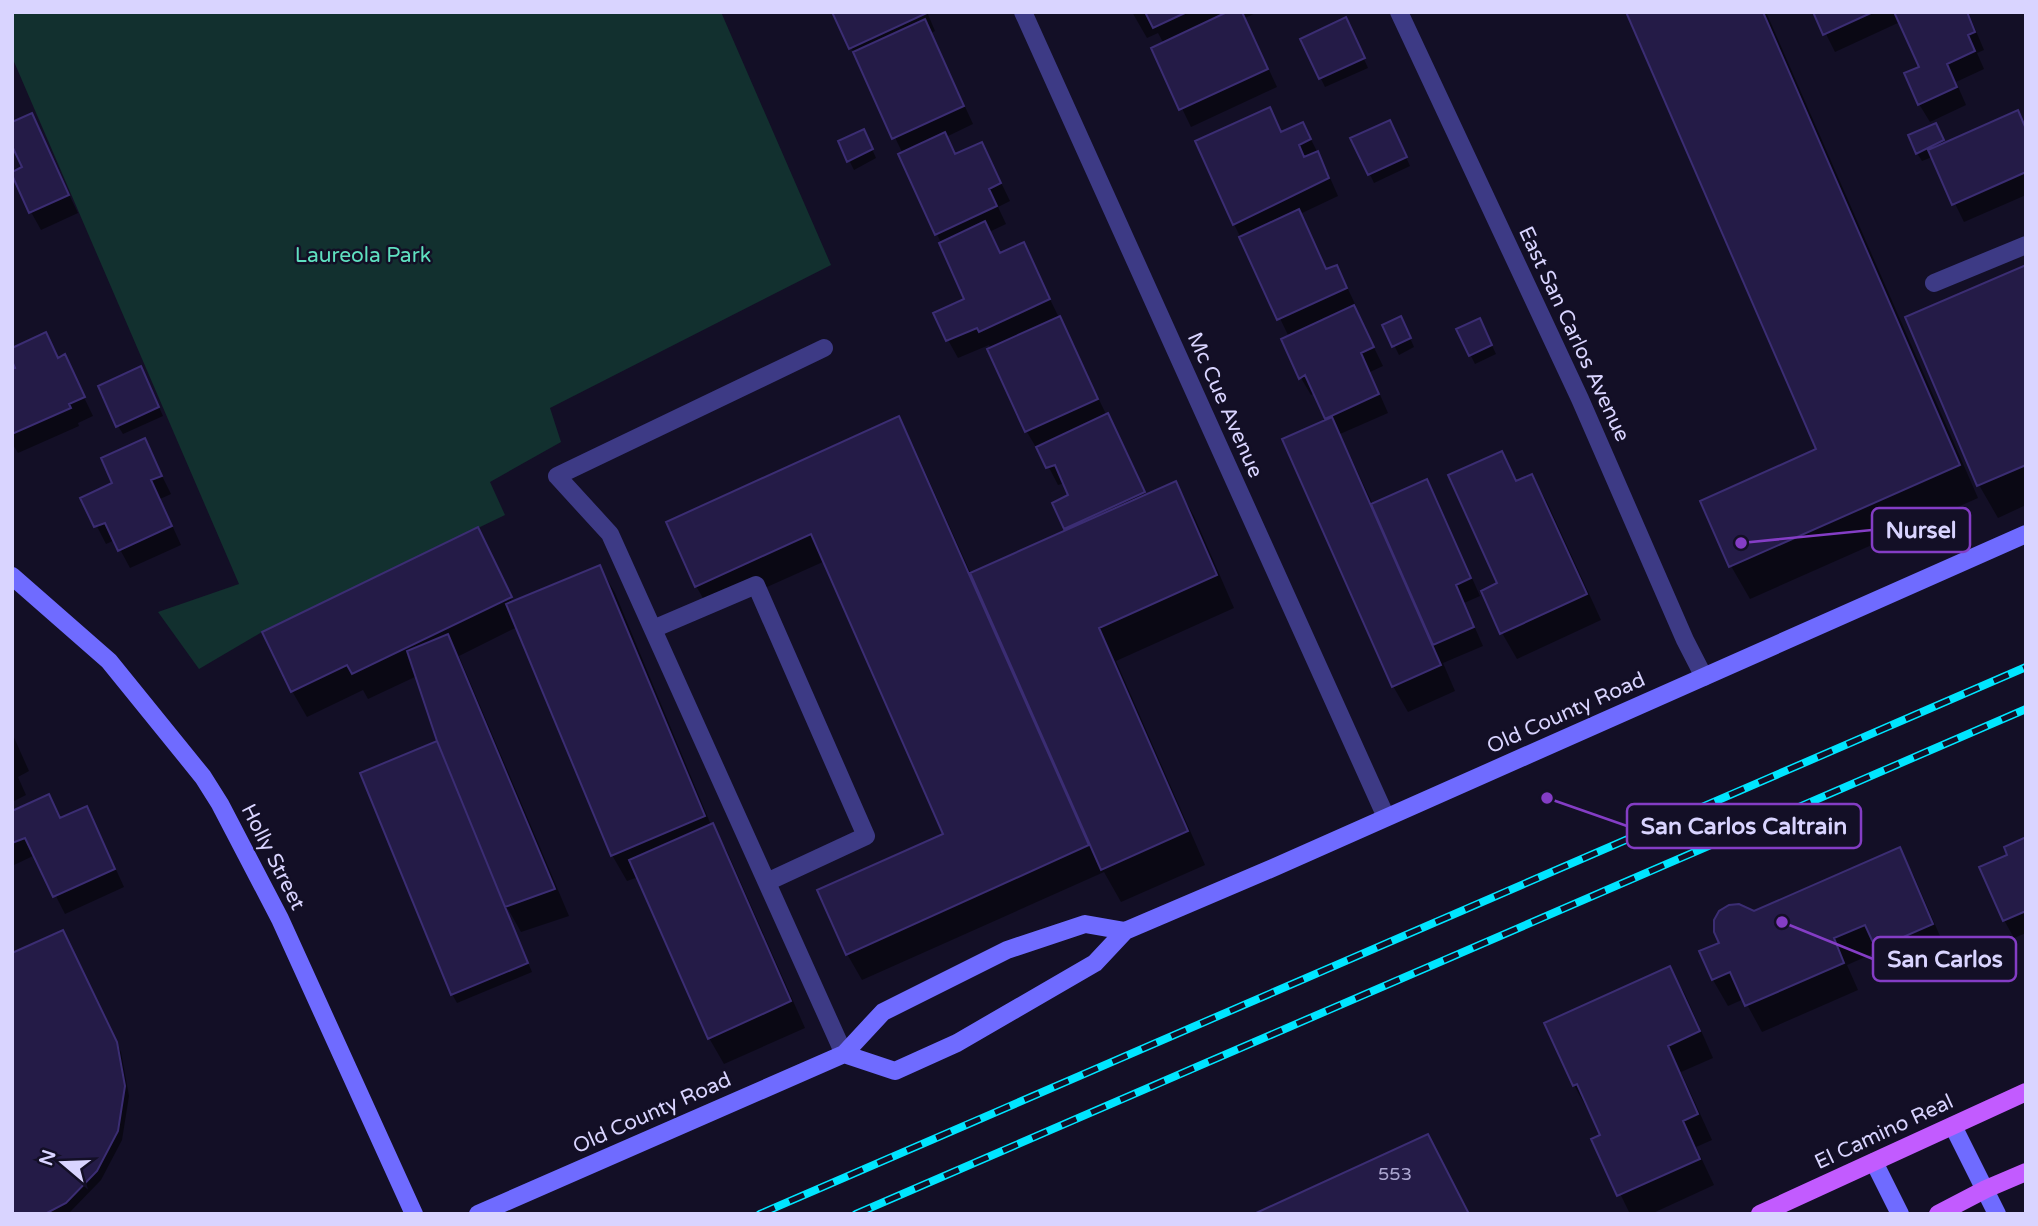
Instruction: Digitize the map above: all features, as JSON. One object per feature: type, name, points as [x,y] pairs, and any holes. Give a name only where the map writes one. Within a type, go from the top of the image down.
[{"type":"main road","name":"Old County Road","points":[[844,1054],[895,1071],[957,1043],[1095,963],[1125,931],[2026,534]]},
{"type":"main road","name":"Holly Street","points":[[12,576],[109,661],[203,777],[280,919],[414,1214]]},
{"type":"main road","name":"Old County Road","points":[[478,1214],[844,1054],[883,1012],[1007,950],[1085,924],[1125,931]]},
{"type":"main road","name":"El Camino Real","points":[[1760,1214],[2026,1092]]},
{"type":"main road","points":[[1952,1126],[1997,1214]]},
{"type":"main road","points":[[1874,1162],[1900,1214]]},
{"type":"main road","points":[[1938,1214],[2026,1172]]},
{"type":"street","name":"Mc Cue Avenue","points":[[1023,12],[1386,817]]},
{"type":"street","name":"East San Carlos Avenue","points":[[1399,12],[1580,399],[1685,640],[1704,677]]},
{"type":"street","points":[[1934,284],[2026,245]]},
{"type":"street","points":[[824,348],[557,476],[610,534],[844,1054]]},
{"type":"street","points":[[653,629],[756,585],[866,836],[767,883]]},
{"type":"green space","name":"Laureola Park","points":[[12,12],[721,12],[831,265],[550,408],[561,442],[490,482],[505,515],[262,632],[199,669],[158,612],[239,584],[12,57]]},
{"type":"building","points":[[832,12],[926,12],[927,13],[849,49]]},
{"type":"building","points":[[1145,12],[1187,12],[1153,28]]},
{"type":"building","points":[[1227,12],[1242,12],[1268,69],[1179,110],[1151,48]]},
{"type":"building","points":[[1626,12],[1763,12],[1960,465],[1729,567],[1700,501],[1816,449]]},
{"type":"building","points":[[1813,12],[1873,12],[1823,35]]},
{"type":"building","points":[[1894,12],[1967,12],[1975,32],[1968,35],[1975,51],[1947,64],[1957,87],[1918,105],[1904,73],[1919,67]]},
{"type":"building","points":[[1346,17],[1365,58],[1319,79],[1300,39]]},
{"type":"building","points":[[925,19],[964,106],[892,139],[853,52]]},
{"type":"building","points":[[1270,107],[1281,132],[1303,122],[1311,139],[1299,145],[1304,157],[1318,151],[1329,178],[1233,225],[1195,141]]},
{"type":"building","points":[[2018,110],[2026,129],[2026,172],[1952,205],[1928,150]]},
{"type":"building","points":[[32,113],[69,195],[29,213],[12,175],[12,172],[22,167],[12,146],[12,122]]},
{"type":"building","points":[[1390,120],[1407,157],[1368,175],[1350,138]]},
{"type":"building","points":[[1936,123],[1944,140],[1916,154],[1908,135]]},
{"type":"building","points":[[864,129],[873,149],[847,162],[838,141]]},
{"type":"building","points":[[945,132],[955,154],[982,142],[1001,183],[989,189],[997,206],[935,235],[898,154]]},
{"type":"building","points":[[1299,209],[1326,269],[1337,265],[1347,288],[1277,320],[1239,237]]},
{"type":"building","points":[[985,221],[1000,253],[1024,242],[1050,299],[979,332],[977,328],[946,341],[933,313],[964,299],[939,243]]},
{"type":"building","points":[[2026,265],[2026,465],[1977,486],[1905,317]]},
{"type":"building","points":[[1354,305],[1374,347],[1361,353],[1379,394],[1325,419],[1305,375],[1299,379],[1281,339]]},
{"type":"building","points":[[1060,316],[1098,399],[1025,432],[987,349]]},
{"type":"building","points":[[1401,316],[1411,338],[1392,347],[1382,325]]},
{"type":"building","points":[[1480,318],[1492,345],[1469,356],[1456,329]]},
{"type":"building","points":[[46,332],[58,358],[65,354],[85,397],[69,404],[71,408],[12,434],[12,369],[15,368],[12,348]]},
{"type":"building","points":[[141,366],[159,407],[116,427],[98,386]]},
{"type":"building","points":[[1108,413],[1145,492],[1064,529],[1052,503],[1068,495],[1055,465],[1046,468],[1036,447]]},
{"type":"building","points":[[899,416],[1089,845],[846,955],[817,890],[943,834],[811,534],[695,587],[666,522]]},
{"type":"building","points":[[1332,417],[1441,665],[1392,687],[1282,439]]},
{"type":"building","points":[[145,438],[162,476],[151,480],[172,526],[118,551],[105,523],[94,527],[80,498],[112,483],[101,458]]},
{"type":"building","points":[[1502,451],[1516,481],[1532,474],[1587,594],[1500,634],[1481,591],[1497,583],[1448,475]]},
{"type":"building","points":[[1427,479],[1471,578],[1456,585],[1474,627],[1433,645],[1371,504]]},
{"type":"building","points":[[1176,481],[1217,575],[1099,628],[1188,831],[1101,870],[970,573]]},
{"type":"building","points":[[478,527],[512,597],[352,674],[347,665],[291,692],[262,632]]},
{"type":"building","points":[[600,565],[705,816],[611,856],[506,604]]},
{"type":"building","points":[[448,634],[555,889],[505,907],[437,741],[407,651]]},
{"type":"building","points":[[437,741],[528,963],[451,995],[360,773]]},
{"type":"building","points":[[49,794],[60,818],[87,806],[115,869],[53,897],[25,838],[12,843],[12,811]]},
{"type":"building","points":[[713,823],[791,1001],[708,1039],[629,860]]},
{"type":"building","points":[[2026,837],[2026,911],[2003,921],[1979,867],[2007,855],[2004,847]]},
{"type":"building","points":[[1900,847],[1933,924],[1876,949],[1865,925],[1834,938],[1844,963],[1745,1006],[1730,972],[1712,980],[1699,951],[1719,943],[1714,932],[1714,920],[1719,911],[1729,905],[1739,904],[1754,911]]},
{"type":"building","points":[[63,930],[117,1042],[125,1086],[118,1131],[97,1171],[66,1203],[45,1214],[12,1214],[12,953]]},
{"type":"building","points":[[1670,966],[1700,1031],[1668,1046],[1698,1114],[1683,1121],[1700,1159],[1617,1196],[1591,1139],[1600,1135],[1577,1084],[1573,1086],[1544,1023]]},
{"type":"building","points":[[1428,1134],[1469,1214],[1254,1214]]},
{"type":"railway","points":[[760,1214],[2026,667]]},
{"type":"railway","points":[[856,1214],[2026,709]]},
{"type":"place","name":"Nursel","points":[[1741,543]]},
{"type":"place","name":"San Carlos Caltrain","points":[[1547,798]]},
{"type":"place","name":"San Carlos","points":[[1782,922]]}]
